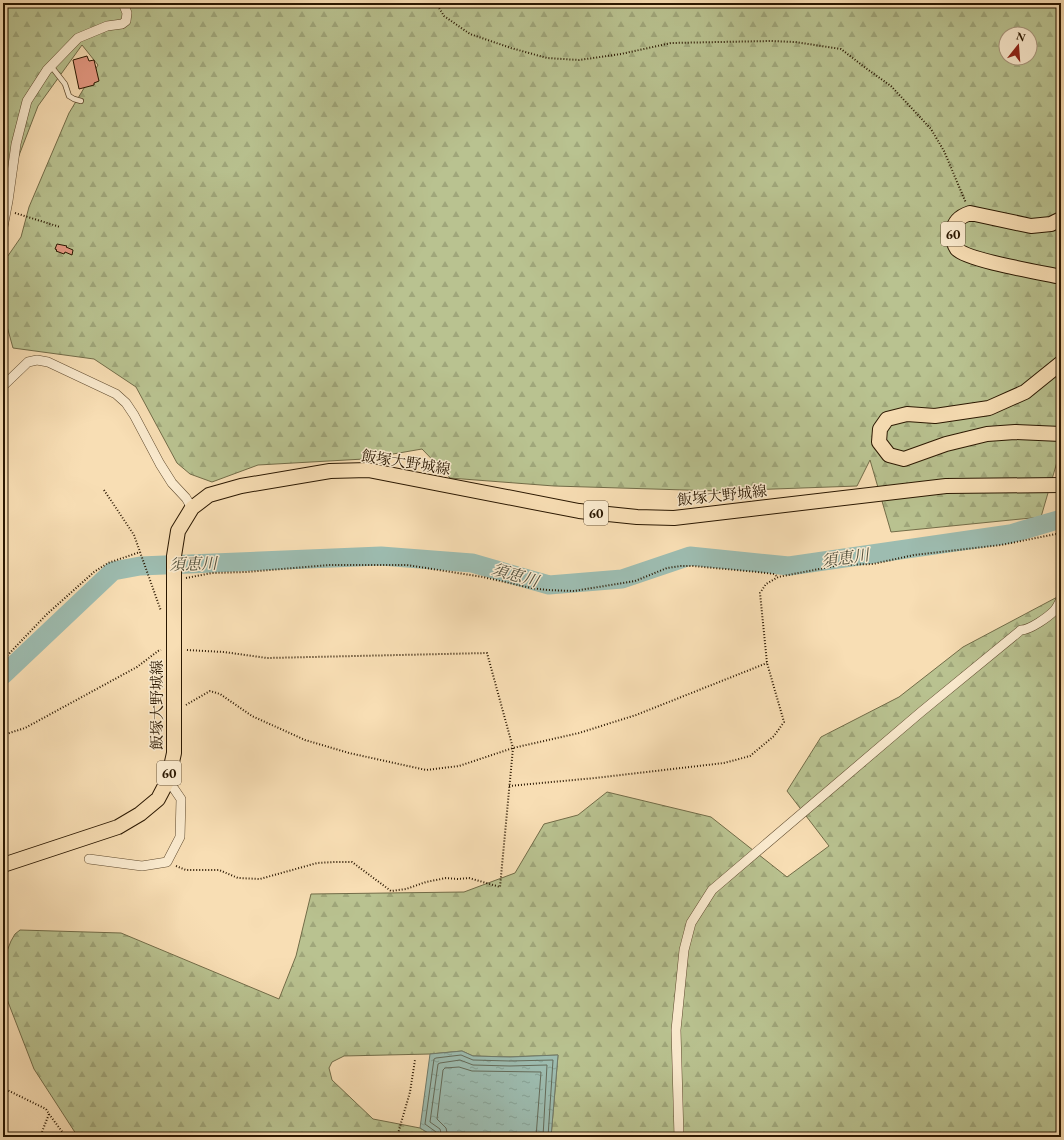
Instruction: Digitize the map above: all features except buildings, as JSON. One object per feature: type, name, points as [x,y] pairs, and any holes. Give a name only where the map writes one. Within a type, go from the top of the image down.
[{"type":"main road","name":"60","points":[[1061,219],[1051,224],[1031,226],[970,213],[961,216],[953,226],[952,240],[958,250],[972,257],[1061,277]]},
{"type":"main road","points":[[1061,363],[1025,392],[989,408],[935,416],[907,414],[887,419],[880,429],[879,442],[889,455],[904,459],[946,444],[987,434],[1015,432],[1061,434]]},
{"type":"main road","name":"飯塚大野城線","points":[[3,865],[118,827],[140,814],[158,799],[168,780],[174,753],[173,578],[174,556],[178,531],[192,508],[209,495],[241,486],[330,472],[368,470],[579,511],[637,517],[674,518],[946,486],[1061,485]]},
{"type":"street","points":[[3,227],[7,210],[16,144],[27,101],[39,80],[78,38],[107,26],[122,24],[126,21],[127,13],[123,3]]},
{"type":"street","points":[[3,386],[28,362],[37,360],[48,362],[116,394],[126,403],[134,415],[160,464],[172,483],[186,498],[192,508]]},
{"type":"street","points":[[679,1137],[676,1030],[684,950],[691,923],[712,890],[1021,630],[1025,630],[1056,610],[1061,599]]},
{"type":"street","points":[[89,860],[142,866],[167,862],[180,838],[181,800],[168,780]]},
{"type":"lane","points":[[51,66],[64,84],[69,96],[81,101]]},
{"type":"path","points":[[436,3],[444,16],[470,34],[547,58],[579,60],[621,54],[671,43],[770,41],[795,42],[842,49],[891,86],[930,129],[944,151],[970,213]]},
{"type":"path","points":[[7,210],[60,227]]},
{"type":"path","points":[[104,490],[134,535],[162,611],[173,622]]},
{"type":"path","points":[[509,786],[724,763],[750,756],[774,736],[784,722],[767,663],[760,593],[766,584],[778,577],[840,565],[873,564],[914,555],[1001,545],[1061,533]]},
{"type":"path","points":[[3,660],[46,616],[94,572],[108,563],[140,552]]},
{"type":"path","points":[[173,578],[212,573],[330,565],[407,565],[483,577],[531,588],[574,591],[634,581],[667,568],[681,566],[758,572],[774,574],[778,577]]},
{"type":"path","points":[[3,735],[25,728],[137,667],[158,651],[173,650],[224,652],[267,658],[488,653],[512,748],[500,887],[469,878],[458,880],[446,878],[426,882],[406,889],[391,891],[352,862],[317,863],[260,879],[238,878],[219,870],[186,870],[167,862]]},
{"type":"path","points":[[174,712],[210,691],[220,694],[252,716],[305,740],[348,753],[426,770],[459,766],[512,748],[579,733],[636,715],[767,663]]},
{"type":"path","points":[[397,1137],[410,1092],[415,1060]]},
{"type":"path","points":[[3,1088],[46,1109],[48,1114],[66,1137]]},
{"type":"path","points":[[40,1137],[48,1114]]},
{"type":"green space","points":[[3,3],[1061,3],[1061,442],[1057,462],[1041,517],[891,532],[870,460],[857,486],[719,491],[554,486],[450,478],[422,449],[364,459],[258,465],[212,482],[190,474],[177,463],[136,387],[94,359],[13,348],[3,312],[3,263],[21,237],[29,207],[69,113],[98,65],[82,45],[38,106],[3,197]]},
{"type":"green space","points":[[1061,595],[1061,1137],[551,1137],[558,1055],[510,1057],[473,1056],[462,1051],[430,1054],[344,1056],[332,1062],[329,1068],[332,1080],[373,1119],[420,1128],[435,1137],[78,1137],[34,1069],[3,989],[3,961],[11,941],[15,934],[20,930],[121,933],[279,999],[296,956],[311,894],[464,892],[515,873],[544,824],[578,815],[607,792],[711,817],[787,877],[829,846],[787,791],[821,737],[899,697],[963,647]]},
{"type":"water","points":[[462,1051],[473,1056],[510,1057],[558,1055],[551,1137],[435,1137],[420,1128],[430,1054]]},
{"type":"waterway","name":"須恵川","points":[[3,675],[113,571],[140,566],[381,556],[472,563],[549,585],[622,579],[690,556],[789,566],[1010,534],[1061,519]]}]
